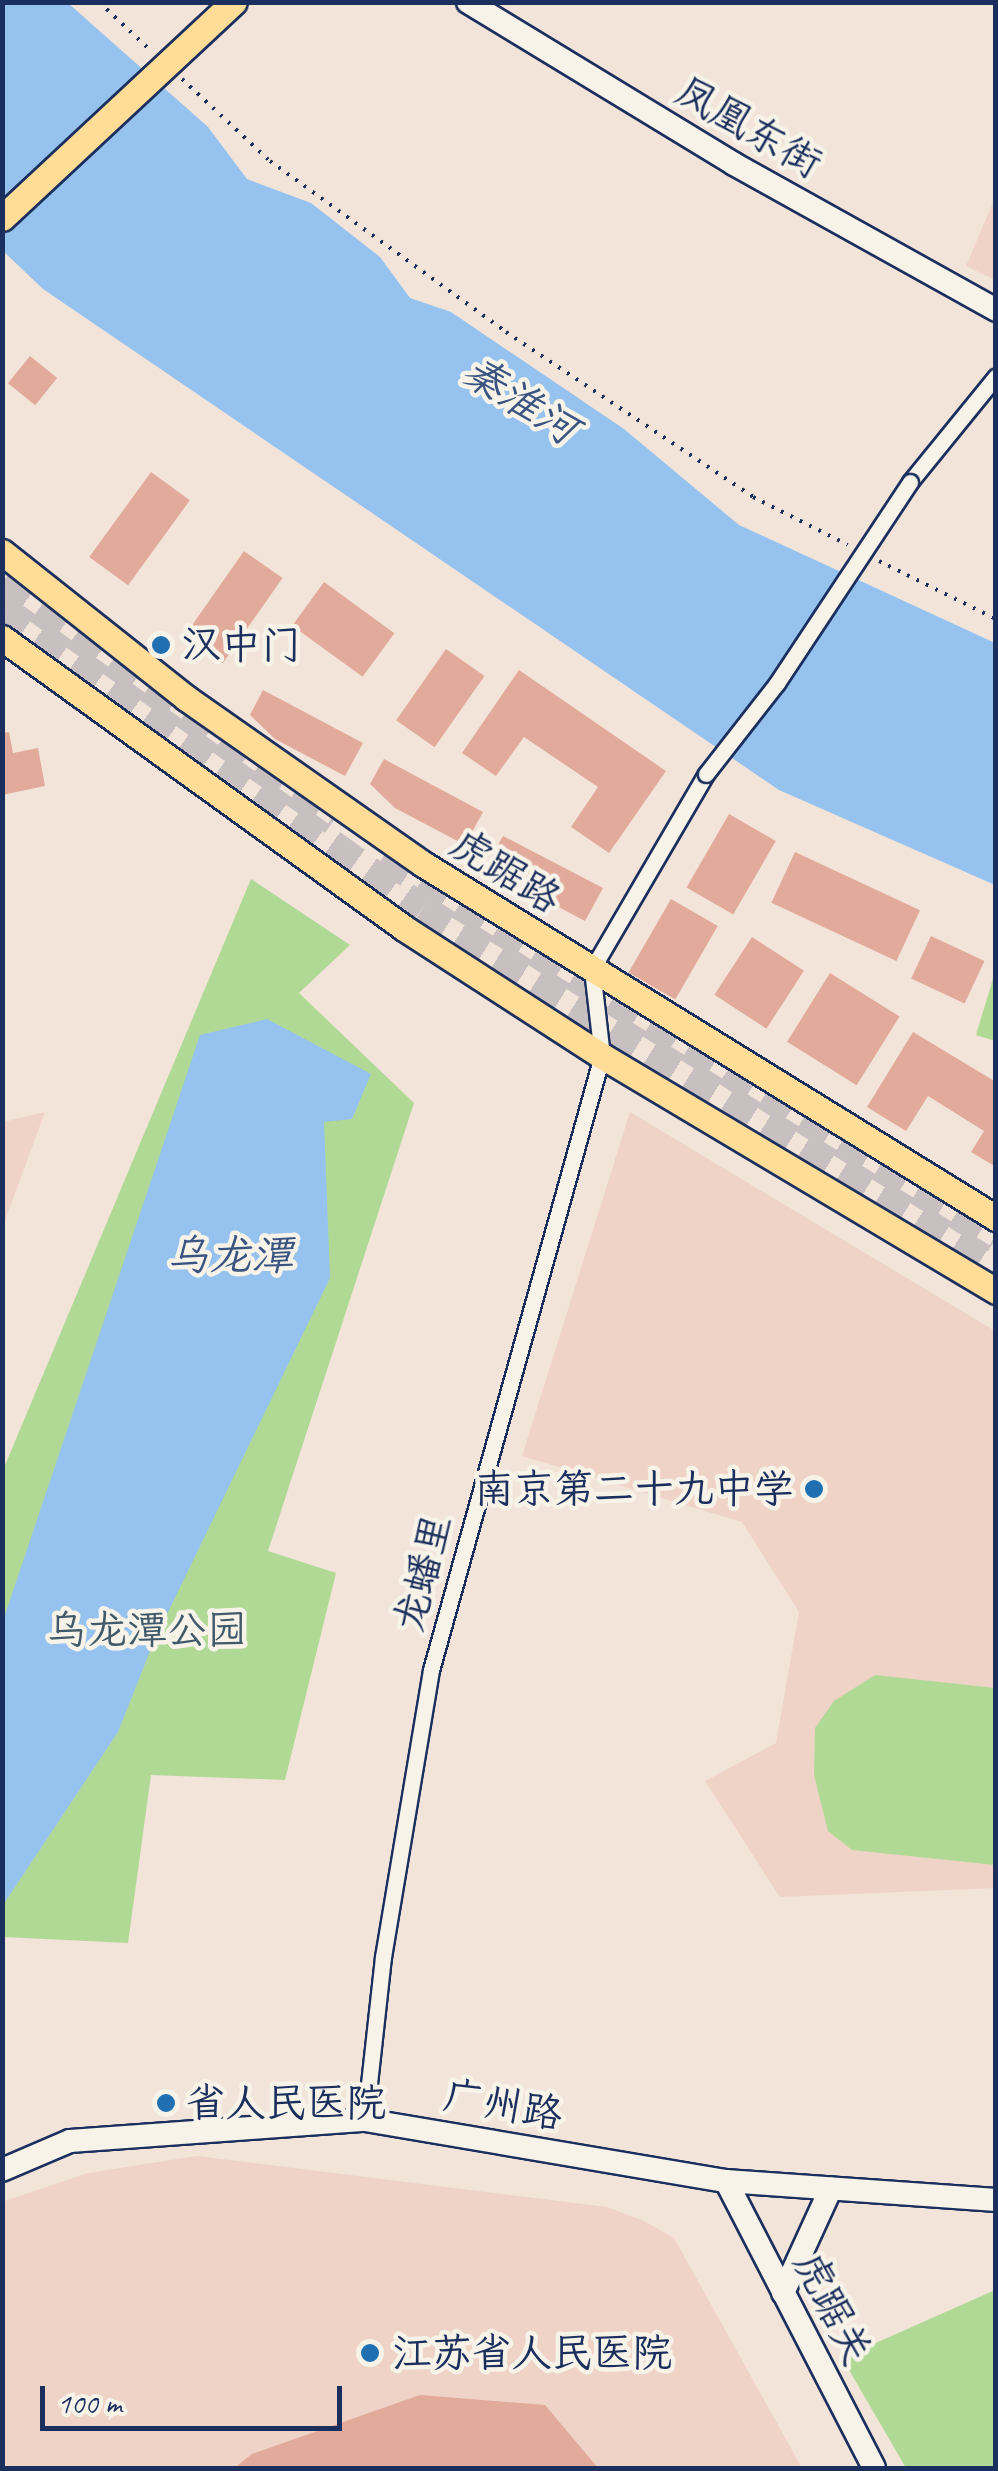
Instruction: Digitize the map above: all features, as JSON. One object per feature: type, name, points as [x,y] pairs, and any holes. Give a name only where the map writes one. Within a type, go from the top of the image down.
[{"type":"main road","points":[[2,218],[234,2]]},
{"type":"main road","name":"虎踞路","points":[[2,552],[186,698],[424,864],[996,1218]]},
{"type":"main road","points":[[2,638],[404,928],[602,1056],[996,1291]]},
{"type":"street","name":"凤凰东街","points":[[468,2],[734,164],[996,310]]},
{"type":"street","points":[[602,1056],[592,969],[706,774],[776,683],[910,482],[996,376]]},
{"type":"street","name":"龙蟠里","points":[[365,2120],[383,1957],[430,1670],[602,1056]]},
{"type":"street","name":"广州路","points":[[2,2170],[70,2142],[208,2126],[365,2120],[726,2181],[996,2200]]},
{"type":"street","name":"虎踞关","points":[[726,2181],[874,2468]]},
{"type":"street","points":[[783,2293],[832,2188]]},
{"type":"path","points":[[99,2],[156,55]]},
{"type":"path","points":[[170,68],[270,160],[506,332],[753,497],[857,549]]},
{"type":"path","points":[[874,558],[996,619]]},
{"type":"path","points":[[2,1862],[12,1865]]},
{"type":"shaded area","points":[[995,198],[995,280],[966,266]]},
{"type":"shaded area","points":[[45,1112],[3,1226],[3,1122]]},
{"type":"shaded area","name":"南京第二十九中学","points":[[630,1112],[995,1331],[995,1888],[780,1897],[705,1781],[776,1743],[799,1612],[742,1522],[522,1456]]},
{"type":"shaded area","name":"江苏省人民医院","points":[[197,2156],[607,2207],[644,2221],[674,2238],[802,2468],[3,2468],[2,2202],[88,2173]]},
{"type":"green space","name":"乌龙潭公园","points":[[251,879],[350,945],[299,993],[414,1103],[268,1551],[336,1573],[285,1780],[151,1775],[128,1943],[3,1937],[3,1470]]},
{"type":"green space","points":[[995,972],[996,1041],[976,1035]]},
{"type":"green space","points":[[875,1675],[995,1688],[995,1865],[852,1850],[828,1831],[814,1775],[815,1728],[834,1701]]},
{"type":"green space","points":[[995,2290],[995,2468],[906,2468],[842,2358]]},
{"type":"water","name":"秦淮河","points":[[2,3],[68,3],[208,127],[247,179],[311,203],[380,257],[410,298],[451,312],[624,429],[739,525],[995,643],[995,885],[779,790],[43,289],[3,251]]},
{"type":"water","name":"乌龙潭","points":[[267,1019],[371,1074],[352,1119],[324,1122],[330,1278],[154,1641],[118,1732],[3,1905],[3,1621],[200,1035]]},
{"type":"building","points":[[30,356],[57,378],[35,405],[8,383]]},
{"type":"building","points":[[151,472],[190,500],[128,585],[89,557]]},
{"type":"building","points":[[244,551],[283,578],[223,663],[184,636]]},
{"type":"building","points":[[324,582],[394,633],[363,677],[292,626]]},
{"type":"building","points":[[446,649],[485,676],[435,747],[396,720]]},
{"type":"building","points":[[519,670],[666,771],[609,853],[571,827],[598,787],[524,737],[496,776],[462,753]]},
{"type":"building","points":[[263,690],[363,743],[345,776],[275,739],[250,715]]},
{"type":"building","points":[[9,732],[13,753],[38,748],[45,786],[2,795],[2,733]]},
{"type":"building","points":[[384,759],[483,812],[465,845],[395,808],[370,784]]},
{"type":"building","points":[[729,814],[776,841],[733,915],[686,888]]},
{"type":"building","points":[[503,836],[603,888],[585,921],[515,884],[489,861]]},
{"type":"building","points":[[795,852],[920,910],[896,961],[771,903]]},
{"type":"building","points":[[671,899],[718,926],[675,1000],[628,973]]},
{"type":"building","points":[[931,936],[984,961],[965,1004],[911,979]]},
{"type":"building","points":[[752,937],[804,971],[766,1029],[714,995]]},
{"type":"building","points":[[830,973],[900,1016],[857,1085],[787,1042]]},
{"type":"building","points":[[913,1032],[996,1082],[996,1167],[971,1152],[984,1131],[928,1096],[906,1131],[867,1107]]},
{"type":"building","points":[[420,2395],[545,2405],[598,2468],[234,2468],[252,2454]]},
{"type":"tunnel","points":[[2,583],[334,821]]},
{"type":"tunnel","points":[[2,609],[422,909],[996,1267]]},
{"type":"tunnel","points":[[383,857],[996,1239]]},
{"type":"place","name":"汉中门","points":[[161,645]]},
{"type":"place","name":"南京第二十九中学","points":[[814,1489]]},
{"type":"place","name":"省人民医院","points":[[166,2103]]},
{"type":"place","name":"江苏省人民医院","points":[[370,2353]]}]
